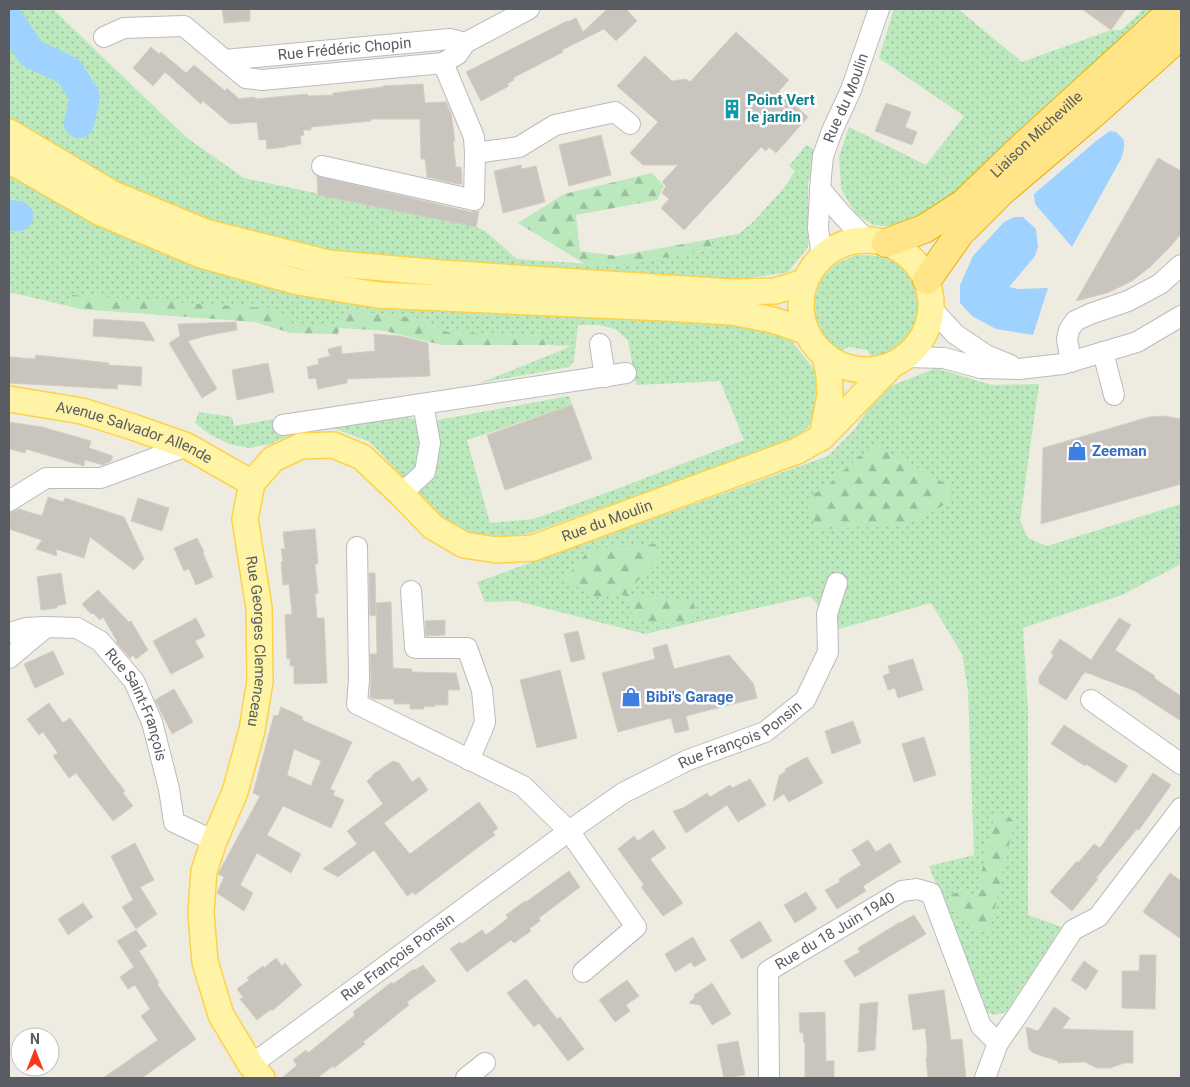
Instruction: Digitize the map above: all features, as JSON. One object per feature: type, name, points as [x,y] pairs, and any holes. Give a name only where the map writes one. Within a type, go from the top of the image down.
[{"type":"highway","name":"Liaison Micheville","points":[[876,241],[924,229],[963,204],[1019,150],[1174,9]]},
{"type":"highway","name":"Liaison Micheville","points":[[927,280],[960,233],[1001,192],[1096,112],[1181,36]]},
{"type":"main road","points":[[9,132],[113,194],[208,233],[328,263],[440,274],[731,292],[775,291],[805,282]]},
{"type":"main road","points":[[9,160],[108,216],[202,255],[298,282],[378,295],[732,312],[773,320],[806,331]]},
{"type":"main road","points":[[876,241],[903,251],[917,264],[927,280],[931,294],[932,309],[928,328],[919,344],[899,362],[871,371],[851,369],[832,362],[812,342],[801,317],[801,299],[805,282],[812,268],[822,257],[835,247],[851,242],[876,241]]},
{"type":"main road","points":[[822,437],[830,395],[829,374],[825,356]]},
{"type":"main road","name":"Rue du Moulin","points":[[252,483],[273,459],[301,446],[333,445],[362,457],[433,528],[464,545],[498,550],[533,548],[796,451],[822,437],[899,362]]},
{"type":"main road","name":"Avenue Salvador Allende","points":[[9,399],[82,411],[133,427],[187,446],[252,483]]},
{"type":"main road","name":"Rue Georges Clemenceau","points":[[252,483],[246,519],[259,608],[260,682],[252,730],[235,792],[214,840],[204,870],[201,913],[206,962],[221,1015],[257,1071]]},
{"type":"street","points":[[322,166],[474,200],[474,137],[443,63],[458,54],[465,43],[529,9]]},
{"type":"street","name":"Rue du Moulin","points":[[822,257],[818,228],[823,156],[851,90],[879,9]]},
{"type":"street","name":"Rue Frédéric Chopin","points":[[104,36],[124,28],[184,26],[246,78],[262,80],[443,63]]},
{"type":"street","name":"Rue Frédéric Chopin","points":[[224,60],[450,39],[465,43]]},
{"type":"street","points":[[475,153],[519,147],[555,125],[615,112],[630,124]]},
{"type":"street","points":[[820,189],[844,217],[876,241]]},
{"type":"street","points":[[1071,362],[1067,339],[1069,330],[1075,320],[1128,301],[1160,284],[1181,265]]},
{"type":"street","points":[[932,309],[955,334],[986,355],[1019,369]]},
{"type":"street","points":[[899,362],[944,358],[981,368],[1019,369],[1063,364],[1137,342],[1181,316]]},
{"type":"street","points":[[1156,331],[1181,328]]},
{"type":"street","points":[[600,344],[605,376]]},
{"type":"street","points":[[1103,352],[1114,395]]},
{"type":"street","points":[[283,425],[626,373]]},
{"type":"street","points":[[401,494],[425,472],[430,443],[423,404]]},
{"type":"street","points":[[9,502],[46,478],[101,478],[187,446]]},
{"type":"street","points":[[357,547],[358,704],[523,786],[569,831],[636,927],[583,972]]},
{"type":"street","name":"Rue François Ponsin","points":[[257,1071],[569,831],[623,793],[688,760],[765,732],[806,700],[828,652],[827,614],[837,584]]},
{"type":"street","points":[[411,591],[415,648],[467,648],[482,690],[484,722],[469,760]]},
{"type":"street","points":[[9,658],[46,627]]},
{"type":"street","name":"Rue Saint-François","points":[[9,633],[26,628],[77,628],[100,641],[134,682],[152,722],[169,789],[174,822],[214,840]]},
{"type":"street","points":[[1090,700],[1181,764]]},
{"type":"street","points":[[986,1078],[998,1043],[1073,930],[1098,917],[1181,808]]},
{"type":"street","name":"Rue du 18 Juin 1940","points":[[769,1078],[768,971],[902,891],[917,889],[931,893],[981,1026],[998,1043]]},
{"type":"street","points":[[466,1078],[484,1063]]},
{"type":"green space","points":[[9,9],[54,9],[187,138],[244,178],[476,227],[485,231],[517,259],[618,266],[712,249],[711,239],[739,234],[754,221],[784,188],[795,171],[789,166],[806,145],[816,150],[808,182],[808,247],[788,272],[732,281],[723,324],[790,339],[816,372],[821,385],[818,412],[808,427],[791,441],[530,533],[496,538],[466,531],[440,517],[370,442],[336,429],[301,430],[270,444],[249,448],[229,444],[209,434],[195,423],[199,412],[232,417],[234,426],[281,418],[397,415],[427,422],[569,396],[572,405],[467,440],[490,523],[534,519],[744,440],[720,381],[636,385],[628,340],[615,329],[600,325],[578,325],[574,361],[569,367],[480,383],[572,346],[545,345],[545,336],[447,332],[421,319],[347,310],[338,328],[291,324],[72,295],[68,306],[9,292]]},
{"type":"green space","points":[[894,9],[958,9],[1022,62],[1111,30],[1121,30],[1144,9],[1156,9],[957,196],[897,227],[873,225],[856,214],[841,189],[839,156],[849,127],[926,165],[964,116],[879,58]]},
{"type":"green space","points":[[652,173],[664,186],[657,200],[576,215],[580,251],[617,256],[711,239],[712,249],[618,266],[585,264],[518,223],[564,194]]},
{"type":"green space","points":[[856,255],[877,256],[897,264],[906,272],[912,282],[918,304],[914,326],[909,336],[892,352],[873,358],[867,350],[849,347],[840,351],[824,337],[815,318],[815,298],[822,278],[837,263]]},
{"type":"green space","points":[[72,295],[276,309],[291,318],[292,324],[338,327],[347,310],[421,319],[447,332],[545,336],[545,345],[442,345],[385,331],[339,328],[338,334],[291,333],[255,322],[79,309],[68,306]]},
{"type":"green space","points":[[936,368],[991,385],[1039,384],[1020,520],[1028,538],[1047,546],[1181,504],[1181,564],[1122,595],[1023,628],[1028,709],[1028,915],[1062,927],[1006,1012],[994,1015],[985,1011],[929,866],[974,855],[968,691],[962,654],[931,603],[839,629],[810,596],[645,634],[517,601],[485,602],[477,582],[828,456],[856,428],[879,391]]},
{"type":"green space","points":[[878,446],[951,487],[951,501],[905,526],[816,529],[807,505],[813,494],[822,490],[861,455]]},
{"type":"green space","points":[[655,544],[661,555],[626,594],[692,600],[698,616],[680,623],[636,622],[625,595],[595,597],[564,580],[590,549]]},
{"type":"green space","points":[[1005,813],[1014,822],[990,930],[978,933],[952,909],[951,895],[963,890],[976,898],[994,817]]},
{"type":"water","points":[[1110,131],[1116,132],[1124,140],[1121,159],[1072,247],[1035,204],[1034,194]]},
{"type":"water","points":[[1014,217],[1023,217],[1036,229],[1038,247],[1035,256],[1009,287],[1018,289],[1048,288],[1033,335],[996,329],[972,316],[960,303],[960,285],[973,256],[1004,222]]},
{"type":"building","points":[[222,9],[250,9],[250,21],[224,23]]},
{"type":"building","points":[[607,9],[626,9],[637,21],[616,41],[604,29],[562,50],[563,52],[513,78],[514,80],[507,84],[509,86],[481,101],[466,72],[567,21],[576,18],[583,32]]},
{"type":"building","points":[[1082,9],[1126,9],[1111,30]]},
{"type":"building","points":[[736,32],[789,80],[779,91],[808,117],[776,153],[769,147],[766,151],[761,147],[684,230],[661,208],[669,199],[662,193],[666,186],[662,182],[678,165],[643,165],[630,153],[658,122],[617,86],[645,56],[672,81],[686,79],[690,82]]},
{"type":"building","points":[[151,47],[159,54],[161,52],[186,73],[194,65],[225,91],[227,88],[239,99],[307,94],[308,96],[333,95],[333,93],[383,86],[423,84],[425,103],[446,102],[451,113],[456,167],[461,167],[462,184],[427,177],[425,159],[421,159],[420,119],[371,119],[371,121],[311,127],[311,130],[303,130],[304,135],[300,136],[301,144],[267,149],[266,139],[259,140],[257,122],[230,124],[203,101],[201,104],[165,72],[153,86],[133,68]]},
{"type":"building","points":[[886,103],[911,112],[905,127],[917,132],[912,145],[875,131]]},
{"type":"building","points":[[601,135],[611,175],[569,186],[559,145]]},
{"type":"building","points":[[1158,158],[1181,171],[1181,234],[1151,266],[1132,281],[1107,293],[1076,301]]},
{"type":"building","points":[[521,165],[522,169],[536,166],[545,202],[503,213],[494,171]]},
{"type":"building","points":[[317,176],[471,212],[479,211],[476,227],[318,195]]},
{"type":"building","points":[[94,319],[144,322],[155,341],[93,336]]},
{"type":"building","points":[[236,322],[237,330],[188,341],[217,389],[202,398],[169,343],[180,336],[178,324]]},
{"type":"building","points":[[374,334],[400,336],[428,343],[430,376],[347,379],[347,383],[318,389],[316,378],[309,379],[307,367],[319,364],[318,359],[330,356],[328,349],[341,346],[342,354],[375,351]]},
{"type":"building","points":[[36,355],[109,363],[108,365],[142,367],[141,386],[118,384],[117,389],[9,383],[9,357],[35,359]]},
{"type":"building","points":[[268,363],[274,392],[237,400],[232,370]]},
{"type":"building","points":[[572,405],[592,459],[505,490],[487,435]]},
{"type":"building","points":[[1164,416],[1181,419],[1181,484],[1041,524],[1043,448],[1149,417]]},
{"type":"building","points":[[9,422],[42,427],[91,441],[89,448],[113,456],[111,461],[103,465],[85,460],[84,466],[26,449],[25,453],[9,449]]},
{"type":"building","points":[[48,497],[63,502],[65,498],[124,517],[144,559],[134,570],[90,537],[84,558],[56,549],[57,556],[36,549],[42,540],[9,529],[9,513],[19,509],[42,516]]},
{"type":"building","points":[[138,498],[169,508],[162,531],[131,521]]},
{"type":"building","points":[[315,529],[318,563],[315,564],[318,593],[315,594],[317,618],[324,618],[327,683],[294,684],[294,666],[290,666],[290,659],[287,659],[285,615],[292,614],[289,584],[283,585],[281,549],[285,549],[283,532]]},
{"type":"building","points":[[197,538],[213,577],[196,585],[189,569],[184,571],[174,548]]},
{"type":"building","points":[[61,573],[66,604],[57,606],[57,608],[41,610],[37,577]]},
{"type":"building","points":[[369,573],[375,573],[376,615],[370,616]]},
{"type":"building","points":[[98,590],[129,622],[131,621],[148,650],[136,659],[133,655],[130,658],[116,642],[103,617],[100,620],[82,604]]},
{"type":"building","points":[[391,602],[393,668],[412,669],[412,672],[456,673],[460,690],[448,690],[448,705],[424,706],[424,709],[410,709],[410,704],[394,704],[394,699],[374,699],[370,697],[370,654],[377,654],[376,603]]},
{"type":"building","points":[[196,618],[205,636],[195,641],[204,657],[171,674],[153,641]]},
{"type":"building","points":[[1119,618],[1131,625],[1115,650],[1155,676],[1154,678],[1181,696],[1181,721],[1135,691],[1085,672],[1066,700],[1039,683],[1039,677],[1054,655],[1051,653],[1060,639],[1091,660]]},
{"type":"building","points":[[445,620],[445,635],[426,636],[425,621]]},
{"type":"building","points":[[578,631],[585,659],[571,662],[564,634]]},
{"type":"building","points":[[667,644],[674,669],[729,655],[753,683],[757,698],[686,716],[689,730],[675,733],[671,718],[618,732],[602,673],[655,659],[653,648]]},
{"type":"building","points":[[53,651],[64,674],[35,688],[24,664]]},
{"type":"building","points":[[913,659],[923,690],[898,698],[895,688],[888,690],[883,676],[890,673],[888,666]]},
{"type":"building","points":[[560,670],[577,738],[537,748],[520,680]]},
{"type":"building","points":[[174,689],[193,722],[172,734],[155,700]]},
{"type":"building","points":[[49,703],[63,723],[70,718],[125,791],[123,793],[133,806],[113,821],[76,773],[69,778],[53,756],[58,753],[43,732],[39,735],[27,719]]},
{"type":"building","points":[[281,707],[303,717],[302,720],[352,742],[330,789],[335,791],[333,795],[344,800],[331,828],[283,806],[267,835],[301,854],[291,873],[257,853],[240,885],[253,893],[244,911],[217,893],[224,877],[218,874],[260,796],[253,793],[274,715],[278,716]],"holes":[[[294,749],[321,761],[311,786],[287,775]]]},
{"type":"building","points":[[853,721],[861,743],[832,754],[825,731]]},
{"type":"building","points":[[1064,725],[1128,766],[1116,783],[1051,744]]},
{"type":"building","points":[[924,737],[936,775],[914,782],[902,744]]},
{"type":"building","points":[[807,757],[823,783],[789,802],[784,794],[773,801],[779,776],[786,771],[785,769]]},
{"type":"building","points":[[393,761],[399,763],[412,782],[419,777],[428,790],[384,823],[410,854],[479,802],[498,828],[493,832],[495,835],[415,895],[413,892],[407,896],[374,850],[338,877],[323,869],[357,844],[347,831],[383,804],[367,781],[372,775]]},
{"type":"building","points":[[1153,773],[1171,785],[1139,830],[1137,829],[1096,878],[1098,879],[1072,911],[1050,892],[1094,844],[1100,848]]},
{"type":"building","points":[[750,779],[766,805],[738,822],[727,805],[686,833],[673,811],[683,808],[707,793],[710,797],[730,785],[732,788]]},
{"type":"building","points":[[653,830],[666,848],[650,859],[683,903],[663,916],[641,887],[644,885],[618,849],[634,836],[638,841]]},
{"type":"building","points":[[868,840],[876,852],[890,843],[901,862],[863,886],[866,891],[837,909],[825,890],[840,882],[839,879],[861,865],[852,850]]},
{"type":"building","points":[[135,843],[154,880],[140,887],[157,914],[136,929],[122,907],[133,900],[111,856]]},
{"type":"building","points":[[569,871],[580,887],[539,918],[540,921],[529,929],[531,931],[514,943],[511,940],[467,972],[450,949],[460,942],[462,944],[482,930],[486,935],[508,918],[506,915]]},
{"type":"building","points":[[1170,873],[1181,881],[1181,939],[1143,912]]},
{"type":"building","points":[[806,892],[817,909],[795,923],[784,905]]},
{"type":"building","points":[[83,903],[93,917],[68,935],[58,919]]},
{"type":"building","points":[[914,915],[926,934],[855,977],[844,961],[860,952],[858,948]]},
{"type":"building","points":[[760,921],[772,941],[742,959],[730,940]]},
{"type":"building","points":[[136,930],[147,946],[139,951],[159,983],[157,984],[196,1039],[142,1078],[103,1078],[158,1040],[141,1016],[150,1009],[135,985],[128,989],[120,977],[134,967],[117,941]]},
{"type":"building","points":[[693,937],[706,960],[694,967],[691,962],[675,972],[665,954]]},
{"type":"building","points":[[1140,955],[1156,955],[1155,1009],[1122,1008],[1122,971],[1139,971]]},
{"type":"building","points":[[276,958],[282,966],[285,963],[302,985],[272,1011],[271,1009],[257,1020],[240,999],[243,997],[237,989],[249,980],[247,978]]},
{"type":"building","points":[[1084,961],[1098,971],[1086,990],[1071,980]]},
{"type":"building","points":[[423,965],[436,981],[407,1002],[409,1005],[363,1042],[365,1044],[334,1068],[333,1066],[317,1078],[282,1078],[297,1065],[293,1060],[306,1050],[308,1053],[355,1015],[353,1012],[392,982],[393,984]]},
{"type":"building","points":[[526,979],[557,1019],[560,1017],[584,1049],[568,1061],[539,1023],[534,1027],[507,993]]},
{"type":"building","points":[[627,980],[639,996],[626,1005],[630,1011],[615,1022],[599,1000]]},
{"type":"building","points":[[712,983],[731,1014],[712,1025],[700,1005],[689,1003],[695,997],[694,995]]},
{"type":"building","points":[[944,990],[951,1040],[962,1039],[966,1078],[928,1078],[925,1028],[913,1030],[908,995]]},
{"type":"building","points":[[878,1002],[875,1050],[858,1052],[860,1004]]},
{"type":"building","points":[[1054,1007],[1070,1018],[1062,1029],[1133,1031],[1133,1063],[1124,1063],[1110,1068],[1097,1068],[1085,1062],[1058,1063],[1058,1061],[1033,1053],[1029,1049],[1026,1027],[1038,1031]]},
{"type":"building","points":[[825,1012],[826,1061],[834,1061],[834,1078],[805,1078],[805,1043],[803,1032],[800,1033],[799,1013]]},
{"type":"building","points":[[738,1041],[745,1075],[724,1078],[717,1045]]},
{"type":"waterway","points":[[9,20],[31,53],[69,71],[85,97],[79,123]]},
{"type":"waterway","points":[[9,215],[18,216]]},
{"type":"place","name":"Point Vert le jardin","points":[[732,109]]},
{"type":"place","name":"Zeeman","points":[[1077,451]]},
{"type":"place","name":"Bibi's Garage","points":[[631,697]]}]
